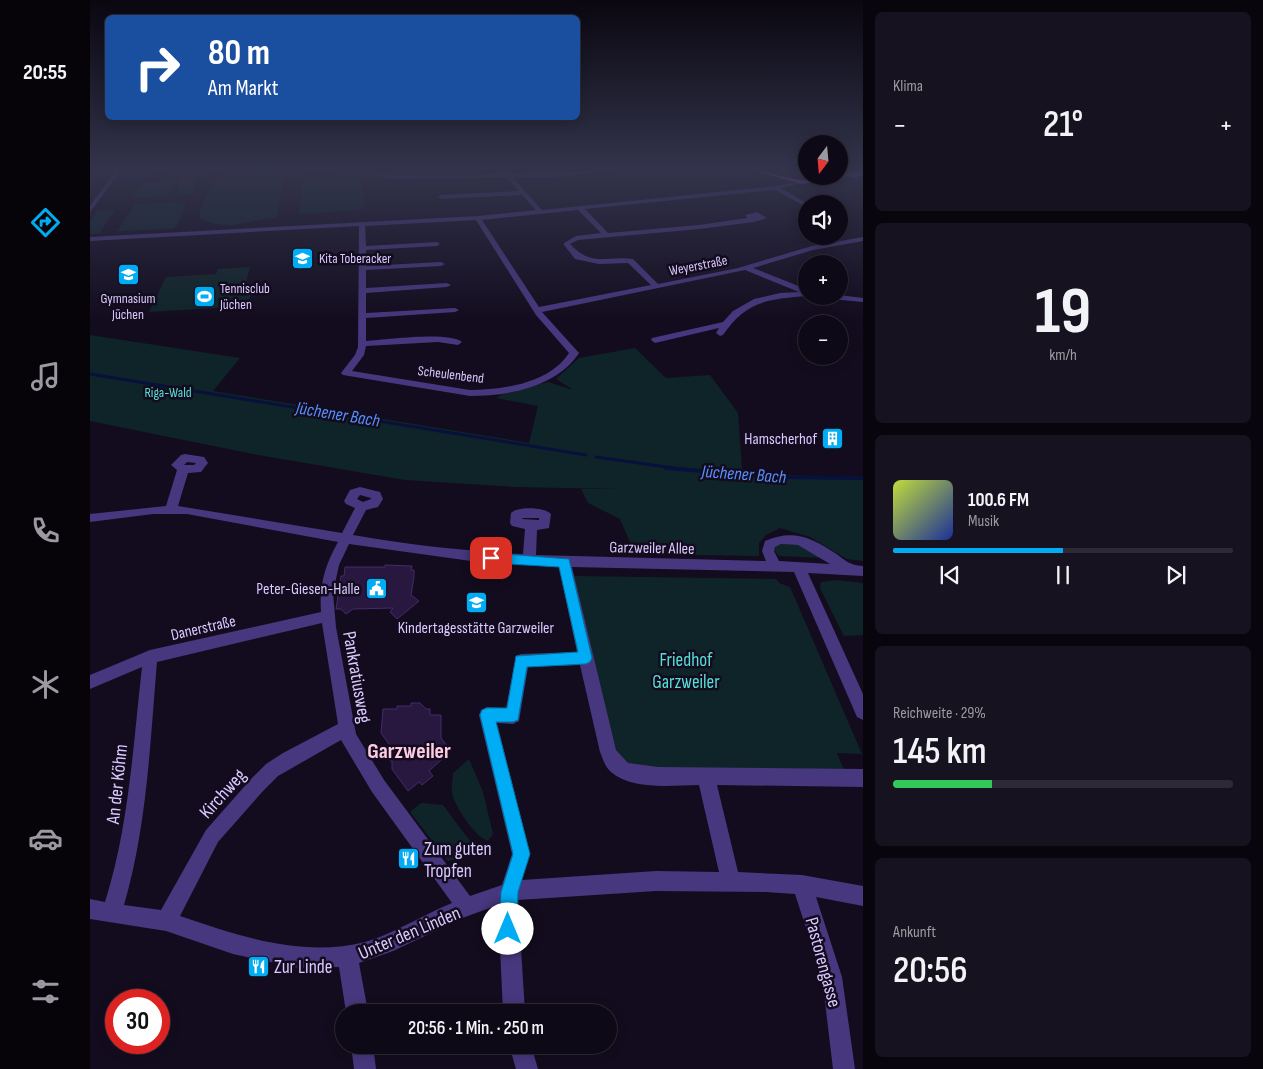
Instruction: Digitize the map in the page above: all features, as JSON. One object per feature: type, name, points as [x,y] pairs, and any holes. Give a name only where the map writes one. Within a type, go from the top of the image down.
[{"type":"street","points":[[90,239],[442,220]]},
{"type":"street","points":[[479,220],[538,310]]},
{"type":"street","points":[[591,220],[606,235]]},
{"type":"street","points":[[656,286],[631,262],[621,260],[599,262],[578,257],[566,244],[576,238],[699,228],[754,220]]},
{"type":"street","points":[[362,224],[362,344],[438,339],[458,342]]},
{"type":"street","name":"Weyerstraße","points":[[538,310],[746,268],[812,248],[863,239]]},
{"type":"street","points":[[363,248],[437,244]]},
{"type":"street","points":[[362,268],[441,264]]},
{"type":"street","points":[[746,268],[798,290]]},
{"type":"street","points":[[362,291],[448,286]]},
{"type":"street","points":[[720,333],[725,324],[739,309],[756,300],[798,294]]},
{"type":"street","points":[[848,299],[863,300]]},
{"type":"street","points":[[362,316],[455,310]]},
{"type":"street","name":"Scheulenbend","points":[[362,344],[359,355],[346,373],[470,393],[484,393],[550,377],[573,357],[574,352],[572,349],[538,310]]},
{"type":"street","points":[[655,340],[725,324]]},
{"type":"street","points":[[172,509],[183,469]]},
{"type":"street","points":[[345,539],[362,506]]},
{"type":"street","name":"Garzweiler Allee","points":[[90,518],[134,511],[172,509],[220,514],[345,539],[449,554],[564,562],[798,566],[863,571]]},
{"type":"street","points":[[529,560],[531,524]]},
{"type":"street","name":"Pankratiusweg","points":[[345,539],[328,577],[326,601],[346,728],[351,744],[373,779],[467,908]]},
{"type":"street","points":[[775,566],[768,551],[769,544],[780,540],[794,540],[813,545],[848,570]]},
{"type":"street","points":[[564,562],[608,752],[611,759],[622,770],[640,775],[863,778]]},
{"type":"street","points":[[798,566],[863,712]]},
{"type":"street","name":"Danerstraße","points":[[90,682],[150,657],[328,616]]},
{"type":"street","name":"An der Köhm","points":[[112,912],[126,866],[135,817],[150,657]]},
{"type":"street","points":[[513,1004],[508,929],[509,892],[521,854],[487,715],[513,716],[521,661],[586,658]]},
{"type":"street","name":"Kirchweg","points":[[166,921],[212,836],[257,785],[272,770],[289,759],[346,728]]},
{"type":"street","points":[[706,777],[731,882]]},
{"type":"street","name":"Unter den Linden","points":[[90,909],[166,921],[233,944],[278,954],[315,959],[348,957],[384,945],[480,901],[509,892],[544,887],[618,883],[731,882],[802,885],[863,896]]},
{"type":"street","name":"Pastorengasse","points":[[802,885],[832,977],[844,1069]]},
{"type":"street","points":[[348,957],[356,1004]]},
{"type":"street","points":[[363,1054],[365,1069]]},
{"type":"street","points":[[523,1054],[527,1069]]},
{"type":"green space","points":[[108,220],[99,234],[90,234],[90,221]]},
{"type":"green space","points":[[124,220],[180,220],[177,226],[172,229],[117,231]]},
{"type":"green space","points":[[203,220],[258,220],[230,225],[211,223]]},
{"type":"green space","name":"Tennisclub Jüchen","points":[[250,267],[245,286],[253,286],[248,306],[149,312],[166,277],[216,274],[218,269]]},
{"type":"green space","name":"Riga-Wald","points":[[90,335],[240,358],[213,391],[529,443],[538,406],[496,398],[504,393],[548,382],[573,390],[556,379],[579,358],[635,348],[666,378],[710,375],[738,413],[742,470],[863,479],[863,561],[847,559],[810,537],[780,528],[766,535],[759,543],[759,556],[635,554],[620,519],[588,503],[581,489],[619,489],[516,487],[405,480],[253,454],[90,421]]},
{"type":"green space","points":[[781,544],[800,545],[826,558],[779,556],[774,550],[776,546]]},
{"type":"green space","name":"Friedhof Garzweiler","points":[[574,576],[776,579],[779,583],[790,587],[862,754],[837,753],[845,773],[639,772],[617,763]]},
{"type":"green space","points":[[837,580],[863,583],[863,635],[844,636],[820,588],[821,582]]},
{"type":"green space","points":[[469,759],[483,792],[493,834],[488,841],[477,834],[466,821],[452,793],[453,773]]},
{"type":"green space","points":[[421,803],[443,805],[473,845],[475,852],[472,856],[448,861],[410,812]]},
{"type":"building","name":"Peter-Giesen-Halle","points":[[385,565],[412,566],[411,570],[414,570],[414,577],[411,595],[419,601],[397,619],[390,612],[393,608],[353,609],[346,614],[341,609],[336,609],[341,576],[344,576],[345,567],[385,567]]},
{"type":"building","points":[[411,703],[420,703],[426,709],[430,709],[430,715],[441,715],[441,738],[451,751],[429,771],[433,776],[422,785],[419,782],[408,791],[392,769],[392,761],[390,761],[391,747],[381,733],[383,709],[411,706]]},
{"type":"waterway","name":"Jüchener Bach","points":[[90,374],[586,455]]},
{"type":"waterway","name":"Jüchener Bach","points":[[596,457],[681,469]]},
{"type":"waterway","name":"Jüchener Bach","points":[[666,468],[778,477],[863,478]]},
{"type":"place","name":"Kita Toberacker","points":[[303,258]]},
{"type":"place","name":"Gymnasium Jüchen","points":[[128,275]]},
{"type":"place","name":"Tennisclub Jüchen","points":[[204,296]]},
{"type":"place","name":"Hamscherhof","points":[[833,438]]},
{"type":"place","name":"Peter-Giesen-Halle","points":[[376,588]]},
{"type":"place","name":"Kindertagesstätte Garzweiler","points":[[476,603]]},
{"type":"place","name":"Zum guten Tropfen","points":[[408,859]]},
{"type":"place","name":"Zur Linde","points":[[258,966]]},
{"type":"district","name":"Garzweiler","points":[[409,750]]},
{"type":"route","points":[[491,558],[564,562],[586,658],[521,661],[513,716],[487,715],[521,854],[509,892],[508,929]]}]
